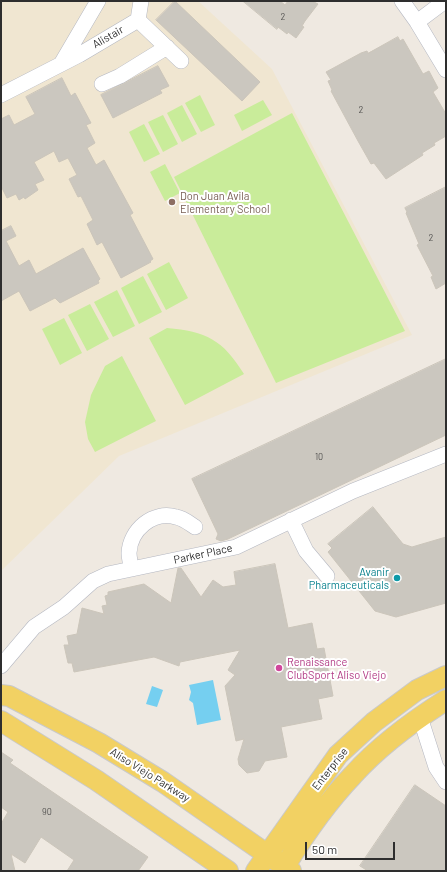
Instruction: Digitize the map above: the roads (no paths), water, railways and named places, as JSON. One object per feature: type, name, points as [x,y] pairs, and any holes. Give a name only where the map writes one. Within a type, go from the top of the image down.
[{"type":"main road","name":"Enterprise","points":[[256,871],[338,755],[374,722],[417,690],[446,676]]},
{"type":"main road","name":"Aliso Viejo Parkway","points":[[1,695],[9,696],[118,755],[163,782],[286,869]]},
{"type":"main road","name":"Enterprise","points":[[286,869],[323,811],[353,775],[389,742],[420,717],[446,700]]},
{"type":"main road","points":[[1,721],[96,780],[228,871]]},
{"type":"street","name":"Alistair","points":[[61,64],[98,1]]},
{"type":"street","points":[[141,1],[138,20],[181,61]]},
{"type":"street","points":[[402,1],[417,22],[446,70]]},
{"type":"street","points":[[417,22],[444,1]]},
{"type":"street","name":"Alistair","points":[[1,95],[61,64],[138,20]]},
{"type":"street","points":[[102,84],[120,76],[167,47]]},
{"type":"street","name":"Parker Place","points":[[1,666],[34,626],[64,607],[93,581],[108,574],[236,547],[353,491],[446,454]]},
{"type":"street","points":[[131,569],[129,554],[130,546],[139,528],[148,520],[159,516],[168,515],[177,517],[195,527]]},
{"type":"street","points":[[292,520],[306,550],[327,576]]},
{"type":"street","points":[[420,717],[436,766],[446,782]]},
{"type":"water","points":[[213,680],[221,720],[197,725],[193,703],[189,700],[191,692],[189,685]]},
{"type":"water","points":[[152,686],[163,690],[157,707],[146,704]]},
{"type":"place","name":"Don Juan Avila Elementary School","points":[[172,202]]},
{"type":"place","name":"Avanir Pharmaceuticals","points":[[397,578]]},
{"type":"place","name":"Renaissance ClubSport Aliso Viejo","points":[[279,668]]}]
